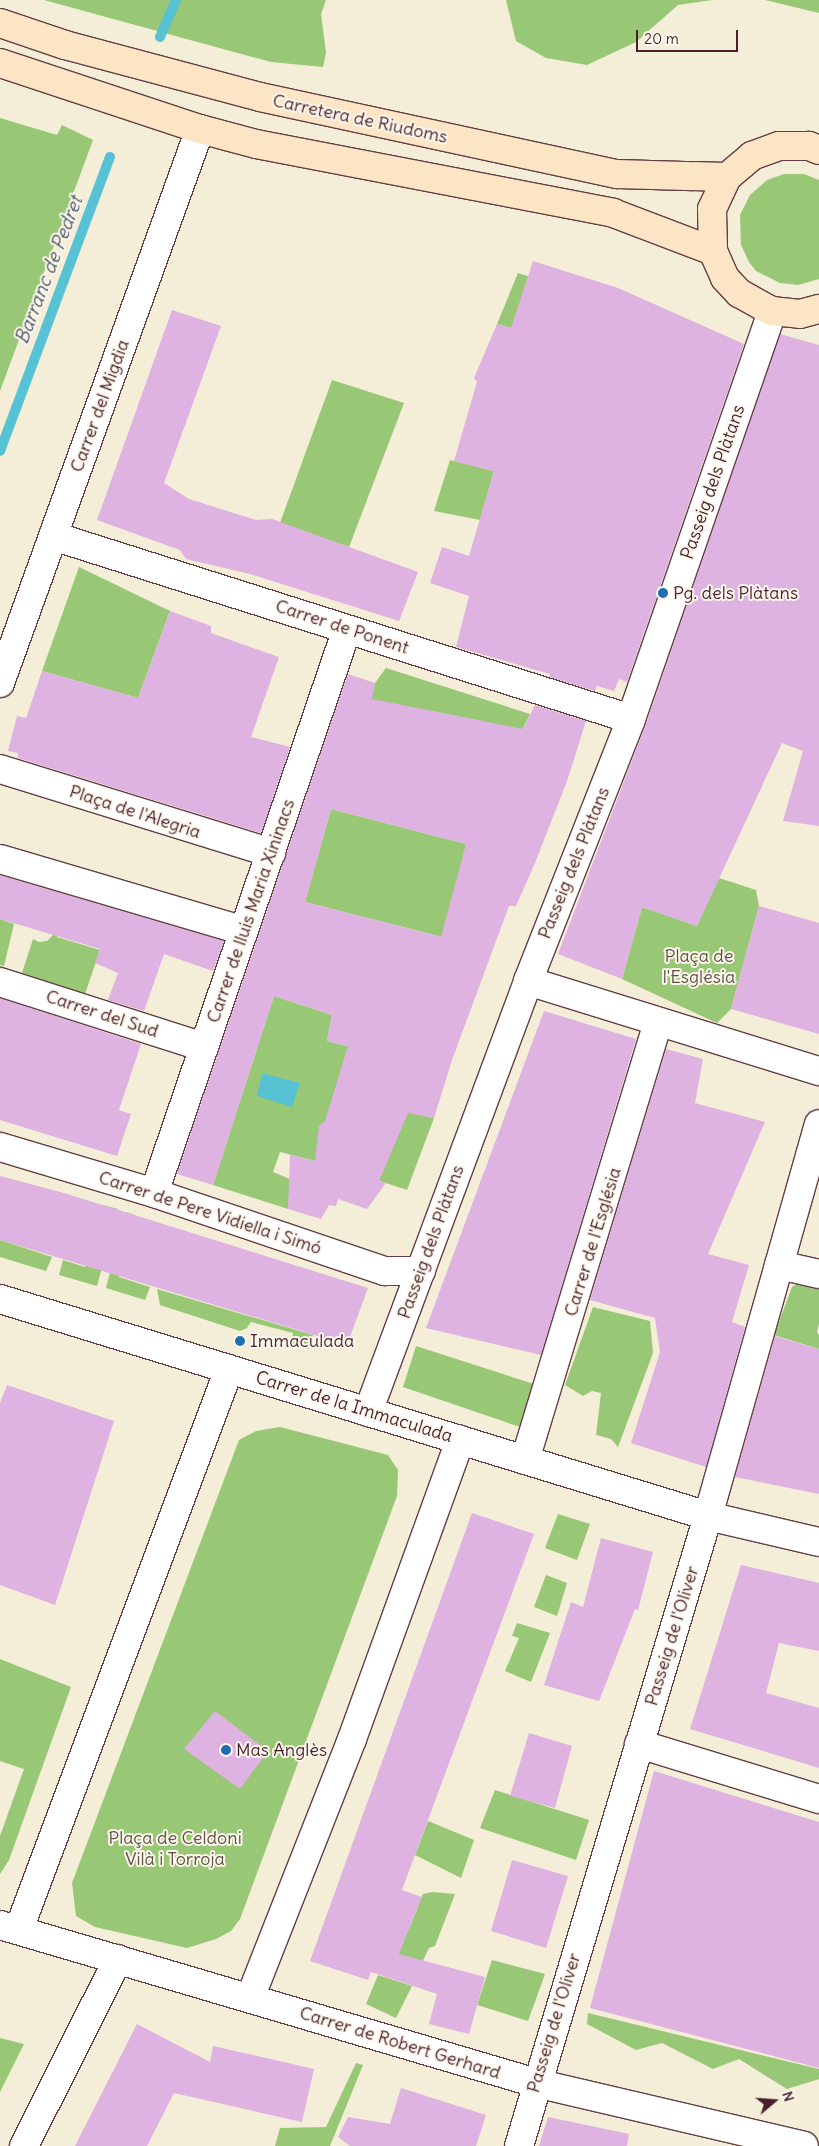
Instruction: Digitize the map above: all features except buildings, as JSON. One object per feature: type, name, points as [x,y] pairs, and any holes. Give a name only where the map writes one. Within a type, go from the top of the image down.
[{"type":"main road","name":"Carretera de Riudoms","points":[[0,23],[65,45],[260,97],[607,172],[727,177]]},
{"type":"main road","points":[[0,63],[200,129],[256,144],[613,214],[713,251]]},
{"type":"main road","points":[[819,150],[810,146],[779,146],[752,156],[727,177],[712,209],[713,251],[725,278],[739,293],[772,311],[800,314],[819,309]]},
{"type":"street","name":"Carrer del Migdia","points":[[0,684],[200,129]]},
{"type":"street","name":"Passeig dels Plàtans","points":[[368,1412],[528,981],[631,719],[772,311]]},
{"type":"street","name":"Carrer de Ponent","points":[[53,536],[631,719]]},
{"type":"street","name":"Carrer de lluis Maria Xininacs","points":[[154,1193],[347,629]]},
{"type":"street","name":"Plaça de l'Alegria","points":[[0,769],[271,853]]},
{"type":"street","points":[[0,859],[244,930]]},
{"type":"street","points":[[528,981],[658,1023],[819,1071]]},
{"type":"street","name":"Carrer del Sud","points":[[0,982],[204,1047]]},
{"type":"street","name":"Carrer de l'Església","points":[[525,1460],[658,1023]]},
{"type":"street","name":"Passeig de l'Oliver","points":[[519,2146],[536,2083],[708,1516],[819,1124]]},
{"type":"street","name":"Carrer de Pere Vidiella i Simó","points":[[0,1147],[154,1193],[385,1270],[421,1271]]},
{"type":"street","points":[[779,1265],[819,1274]]},
{"type":"street","name":"Carrer de la Immaculada","points":[[0,1299],[708,1516],[819,1542]]},
{"type":"street","points":[[9,1927],[228,1369]]},
{"type":"street","points":[[250,1998],[352,1739],[460,1440]]},
{"type":"street","points":[[639,1744],[819,1799]]},
{"type":"street","name":"Carrer de Robert Gerhard","points":[[9,1927],[536,2083],[804,2146]]},
{"type":"street","points":[[24,2146],[118,1959]]},
{"type":"green space","points":[[44,0],[326,0],[321,14],[326,53],[323,67],[271,62]]},
{"type":"green space","points":[[506,0],[712,0],[678,5],[636,42],[587,65],[546,58],[516,41]]},
{"type":"green space","points":[[765,0],[819,0],[819,13]]},
{"type":"green space","points":[[0,118],[57,135],[62,125],[93,140],[0,391]]},
{"type":"green space","points":[[784,174],[804,174],[819,180],[819,279],[798,285],[780,283],[756,271],[749,262],[741,245],[740,215],[750,195],[767,180]]},
{"type":"green space","points":[[518,273],[537,279],[511,328],[497,324]]},
{"type":"green space","points":[[332,380],[404,403],[349,547],[280,523]]},
{"type":"green space","points":[[450,460],[494,471],[480,520],[434,511]]},
{"type":"green space","points":[[79,567],[170,611],[138,698],[42,671]]},
{"type":"green space","points":[[386,668],[530,714],[507,761],[482,721],[416,708],[366,722],[375,683]]},
{"type":"green space","points":[[331,809],[466,844],[450,939],[305,902]]},
{"type":"green space","name":"Plaça de l'Església","points":[[719,878],[756,890],[759,906],[731,1009],[717,1023],[622,979],[642,907],[697,926]]},
{"type":"green space","points":[[0,919],[14,924],[4,966],[0,965]]},
{"type":"green space","points":[[57,931],[57,937],[100,950],[85,994],[22,973],[33,939],[39,942],[47,941]]},
{"type":"green space","points":[[274,996],[332,1015],[327,1041],[388,1056],[377,1106],[434,1118],[407,1190],[335,1166],[280,1152],[273,1172],[290,1179],[288,1209],[213,1185]]},
{"type":"green space","points":[[103,1205],[118,1209],[97,1286],[59,1275],[63,1260],[85,1267]]},
{"type":"green space","points":[[126,1212],[135,1215],[119,1277],[150,1287],[145,1300],[106,1288]]},
{"type":"green space","points":[[0,1240],[52,1257],[46,1271],[0,1257]]},
{"type":"green space","points":[[798,1283],[819,1287],[819,1324],[817,1332],[819,1335],[819,1349],[774,1335],[792,1287]]},
{"type":"green space","points":[[157,1289],[313,1335],[309,1349],[291,1345],[293,1333],[251,1322],[247,1328],[240,1331],[160,1305]]},
{"type":"green space","points":[[593,1307],[650,1321],[653,1353],[618,1447],[611,1439],[596,1435],[601,1393],[592,1391],[583,1396],[565,1385]]},
{"type":"green space","points":[[416,1346],[534,1384],[520,1427],[403,1387]]},
{"type":"green space","name":"Plaça de Celdoni Vilà i Torroja","points":[[280,1427],[388,1455],[398,1470],[397,1496],[240,1919],[231,1931],[216,1939],[187,1948],[95,1927],[76,1916],[72,1883],[239,1440],[256,1431]]},
{"type":"green space","points":[[558,1514],[590,1524],[577,1560],[545,1548]]},
{"type":"green space","points":[[546,1575],[567,1583],[557,1616],[534,1607]]},
{"type":"green space","points":[[517,1623],[550,1633],[531,1682],[505,1671],[519,1638],[512,1636]]},
{"type":"green space","points":[[0,1659],[71,1687],[9,1860],[0,1874],[0,1836],[24,1769],[0,1761]]},
{"type":"green space","points":[[495,1790],[589,1820],[576,1860],[480,1828]]},
{"type":"green space","points":[[428,1821],[474,1840],[461,1878],[415,1855]]},
{"type":"green space","points":[[433,1892],[455,1894],[435,1946],[429,1948],[418,1971],[393,1959],[404,1926],[410,1927],[423,1894]]},
{"type":"green space","points":[[492,1960],[545,1974],[528,2021],[477,2005]]},
{"type":"green space","points":[[378,1975],[412,1986],[396,2018],[366,2004]]},
{"type":"green space","points":[[588,2013],[819,2069],[819,2079],[787,2089],[739,2059],[713,2069],[662,2043],[636,2050],[587,2024]]},
{"type":"green space","points":[[0,2038],[24,2044],[0,2092]]},
{"type":"green space","points":[[356,2063],[363,2065],[330,2146],[275,2146],[280,2128],[326,2127]]},
{"type":"water","points":[[262,1073],[300,1083],[292,1107],[257,1096]]},
{"type":"waterway","name":"Barranc de Pedret","points":[[160,37],[176,0]]},
{"type":"waterway","name":"Barranc de Pedret","points":[[0,451],[110,157]]},
{"type":"place","name":"Pg. dels Plàtans","points":[[663,593]]},
{"type":"place","name":"Immaculada","points":[[240,1341]]},
{"type":"place","name":"Mas Anglès","points":[[226,1750]]}]
